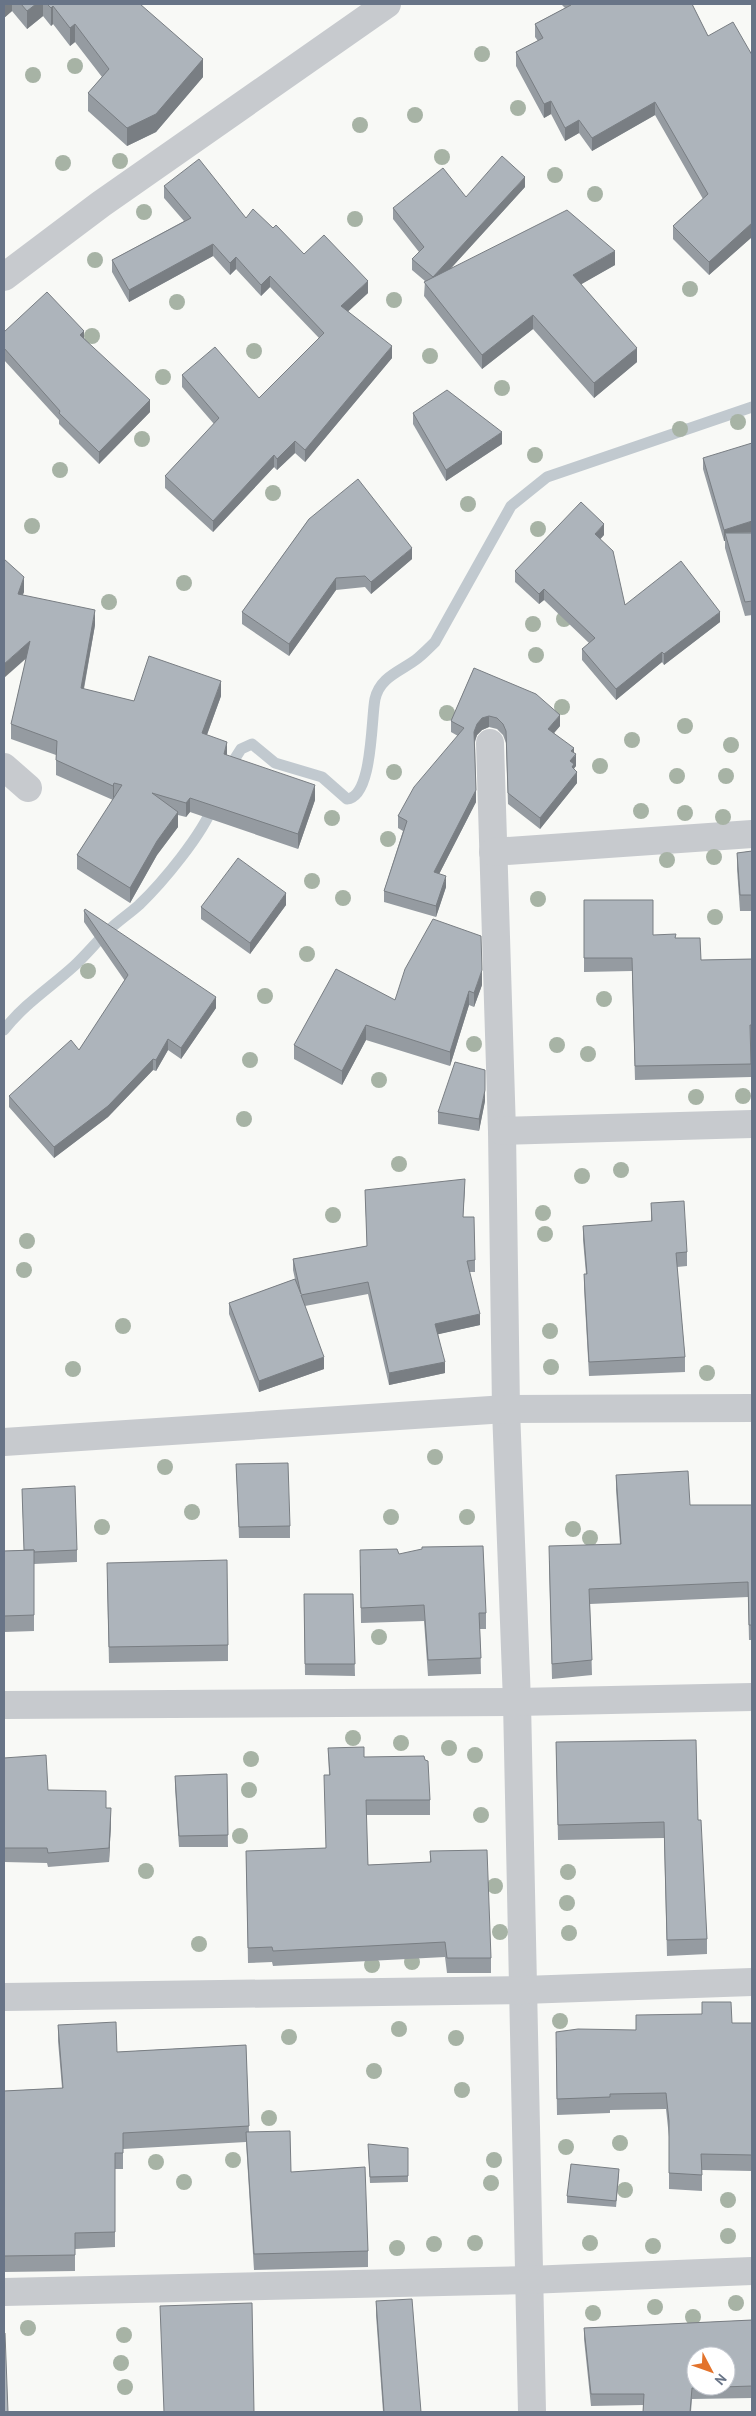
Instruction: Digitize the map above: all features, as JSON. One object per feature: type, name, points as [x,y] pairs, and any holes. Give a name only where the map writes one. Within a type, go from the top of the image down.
[{"type":"street","points":[[4,277],[101,204],[387,4]]},
{"type":"street","points":[[490,743],[502,1131],[506,1409],[517,1702],[532,2412]]},
{"type":"street","points":[[4,767],[28,788]]},
{"type":"street","points":[[493,852],[752,834]]},
{"type":"street","points":[[502,1131],[752,1124]]},
{"type":"street","points":[[4,1442],[506,1409],[752,1408]]},
{"type":"street","points":[[4,1706],[517,1702],[752,1697]]},
{"type":"street","points":[[4,1997],[523,1990],[752,1982]]},
{"type":"street","points":[[4,2292],[528,2280],[752,2272]]},
{"type":"building","points":[[21,4],[36,4],[27,11]]},
{"type":"building","points":[[47,4],[140,4],[203,59],[156,114],[127,128],[88,93],[109,69],[75,24],[70,28],[53,6],[51,8]]},
{"type":"building","points":[[570,4],[692,4],[708,36],[733,22],[752,55],[752,223],[709,262],[673,226],[708,194],[655,102],[592,138],[579,120],[565,128],[551,101],[544,104],[516,52],[543,38],[535,24]]},
{"type":"building","points":[[502,156],[525,177],[433,277],[412,259],[424,247],[393,208],[443,168],[466,197]]},
{"type":"building","points":[[199,159],[246,218],[253,209],[273,228],[276,225],[304,254],[324,235],[368,281],[341,306],[392,346],[305,450],[295,441],[277,459],[274,455],[213,521],[165,476],[219,418],[182,375],[215,347],[259,398],[324,333],[270,276],[261,285],[236,257],[230,263],[213,244],[129,290],[112,260],[191,218],[164,186]]},
{"type":"building","points":[[567,210],[615,251],[573,275],[637,348],[594,383],[533,315],[482,355],[424,282]]},
{"type":"building","points":[[47,292],[84,331],[80,335],[150,400],[99,452],[59,413],[60,411],[4,348],[4,332]]},
{"type":"building","points":[[447,390],[502,432],[446,470],[413,413]]},
{"type":"building","points":[[752,443],[752,521],[724,530],[703,458]]},
{"type":"building","points":[[358,479],[412,548],[371,582],[365,576],[336,578],[289,644],[242,612],[309,519]]},
{"type":"building","points":[[581,502],[604,524],[595,534],[613,551],[625,605],[681,561],[720,612],[664,654],[662,652],[616,689],[582,649],[595,638],[544,589],[539,594],[515,571]]},
{"type":"building","points":[[725,533],[752,533],[752,601],[745,602]]},
{"type":"building","points":[[4,559],[24,577],[18,594],[95,610],[81,688],[134,701],[149,656],[221,681],[202,733],[227,742],[224,754],[315,785],[298,834],[190,798],[186,803],[152,793],[178,812],[157,841],[130,888],[77,855],[122,785],[114,783],[113,786],[56,760],[57,741],[11,724],[30,641],[4,664]]},
{"type":"building","points":[[474,668],[536,694],[560,715],[548,729],[574,748],[571,751],[576,754],[570,761],[574,764],[572,767],[577,772],[540,818],[508,793],[506,731],[503,724],[497,718],[489,716],[482,718],[474,732],[476,790],[434,872],[446,876],[436,906],[384,891],[407,821],[398,816],[414,787],[464,728],[451,721]]},
{"type":"building","points":[[752,851],[752,895],[740,895],[737,853]]},
{"type":"building","points":[[238,858],[286,893],[250,943],[201,907]]},
{"type":"building","points":[[584,900],[653,900],[653,935],[676,934],[675,938],[700,938],[701,960],[752,959],[751,1064],[635,1066],[632,958],[584,958]]},
{"type":"building","points":[[85,909],[216,997],[181,1048],[168,1039],[156,1060],[153,1059],[108,1106],[54,1147],[9,1096],[71,1040],[79,1050],[128,975],[84,911]]},
{"type":"building","points":[[433,919],[481,936],[482,970],[474,993],[469,991],[450,1052],[366,1025],[342,1071],[294,1045],[336,969],[395,1000],[405,969]]},
{"type":"building","points":[[455,1062],[485,1070],[485,1090],[479,1119],[438,1112]]},
{"type":"building","points":[[465,1179],[463,1217],[474,1217],[475,1260],[467,1261],[480,1314],[435,1324],[445,1362],[389,1373],[368,1282],[301,1295],[324,1357],[259,1381],[229,1303],[295,1279],[301,1294],[293,1259],[367,1246],[365,1190]]},
{"type":"building","points":[[684,1201],[687,1252],[676,1253],[685,1357],[589,1362],[584,1274],[587,1274],[583,1226],[652,1221],[651,1203]]},
{"type":"building","points":[[288,1463],[290,1526],[239,1527],[236,1464]]},
{"type":"building","points":[[688,1471],[690,1505],[752,1505],[752,1625],[749,1625],[748,1582],[589,1589],[592,1660],[552,1664],[549,1546],[621,1544],[616,1475]]},
{"type":"building","points":[[75,1486],[77,1550],[34,1552],[34,1550],[24,1550],[22,1489]]},
{"type":"building","points":[[483,1546],[486,1613],[479,1613],[481,1658],[428,1660],[424,1605],[361,1608],[360,1550],[397,1549],[399,1554],[422,1549],[422,1547]]},
{"type":"building","points":[[34,1550],[34,1615],[4,1616],[4,1551]]},
{"type":"building","points":[[227,1560],[228,1645],[109,1647],[107,1563]]},
{"type":"building","points":[[304,1594],[353,1594],[355,1664],[305,1664]]},
{"type":"building","points":[[696,1740],[698,1820],[701,1820],[707,1939],[667,1940],[664,1822],[558,1825],[556,1742]]},
{"type":"building","points":[[364,1747],[364,1757],[424,1756],[425,1760],[428,1761],[430,1800],[366,1800],[368,1865],[431,1862],[430,1851],[487,1850],[491,1958],[447,1958],[445,1942],[273,1951],[272,1947],[248,1948],[246,1851],[326,1848],[324,1775],[330,1775],[328,1748]]},
{"type":"building","points":[[46,1755],[48,1790],[106,1791],[106,1808],[111,1808],[109,1848],[48,1853],[47,1848],[4,1848],[4,1758]]},
{"type":"building","points":[[227,1774],[228,1835],[179,1836],[175,1776]]},
{"type":"building","points":[[702,2002],[731,2002],[732,2023],[752,2023],[752,2155],[701,2154],[702,2175],[669,2173],[669,2121],[666,2093],[610,2094],[610,2097],[557,2099],[556,2032],[578,2029],[636,2030],[636,2015],[702,2014]]},
{"type":"building","points":[[116,2022],[117,2052],[246,2045],[249,2126],[123,2133],[123,2153],[115,2153],[115,2232],[75,2233],[75,2255],[4,2256],[4,2091],[63,2088],[58,2025]]},
{"type":"building","points":[[290,2131],[291,2172],[365,2167],[368,2251],[254,2254],[246,2132]]},
{"type":"building","points":[[368,2144],[408,2148],[408,2176],[370,2177]]},
{"type":"building","points":[[571,2164],[619,2169],[616,2201],[567,2196]]},
{"type":"building","points":[[412,2299],[421,2412],[384,2412],[376,2301]]},
{"type":"building","points":[[252,2303],[254,2412],[164,2412],[160,2306]]},
{"type":"building","points":[[752,2320],[752,2386],[736,2387],[736,2346],[686,2346],[686,2396],[691,2396],[690,2412],[643,2412],[644,2394],[591,2394],[584,2328]]},
{"type":"building","points":[[5,2333],[8,2412],[4,2412]]},
{"type":"waterway","points":[[227,771],[241,749],[252,744],[275,763],[322,777],[347,799],[356,795],[362,785],[366,771],[375,699],[378,691],[387,679],[412,663],[435,642],[511,506],[547,477],[752,407]]},
{"type":"waterway","points":[[4,1030],[20,1012],[74,966],[112,927],[149,895],[191,844],[201,830],[214,804]]}]
